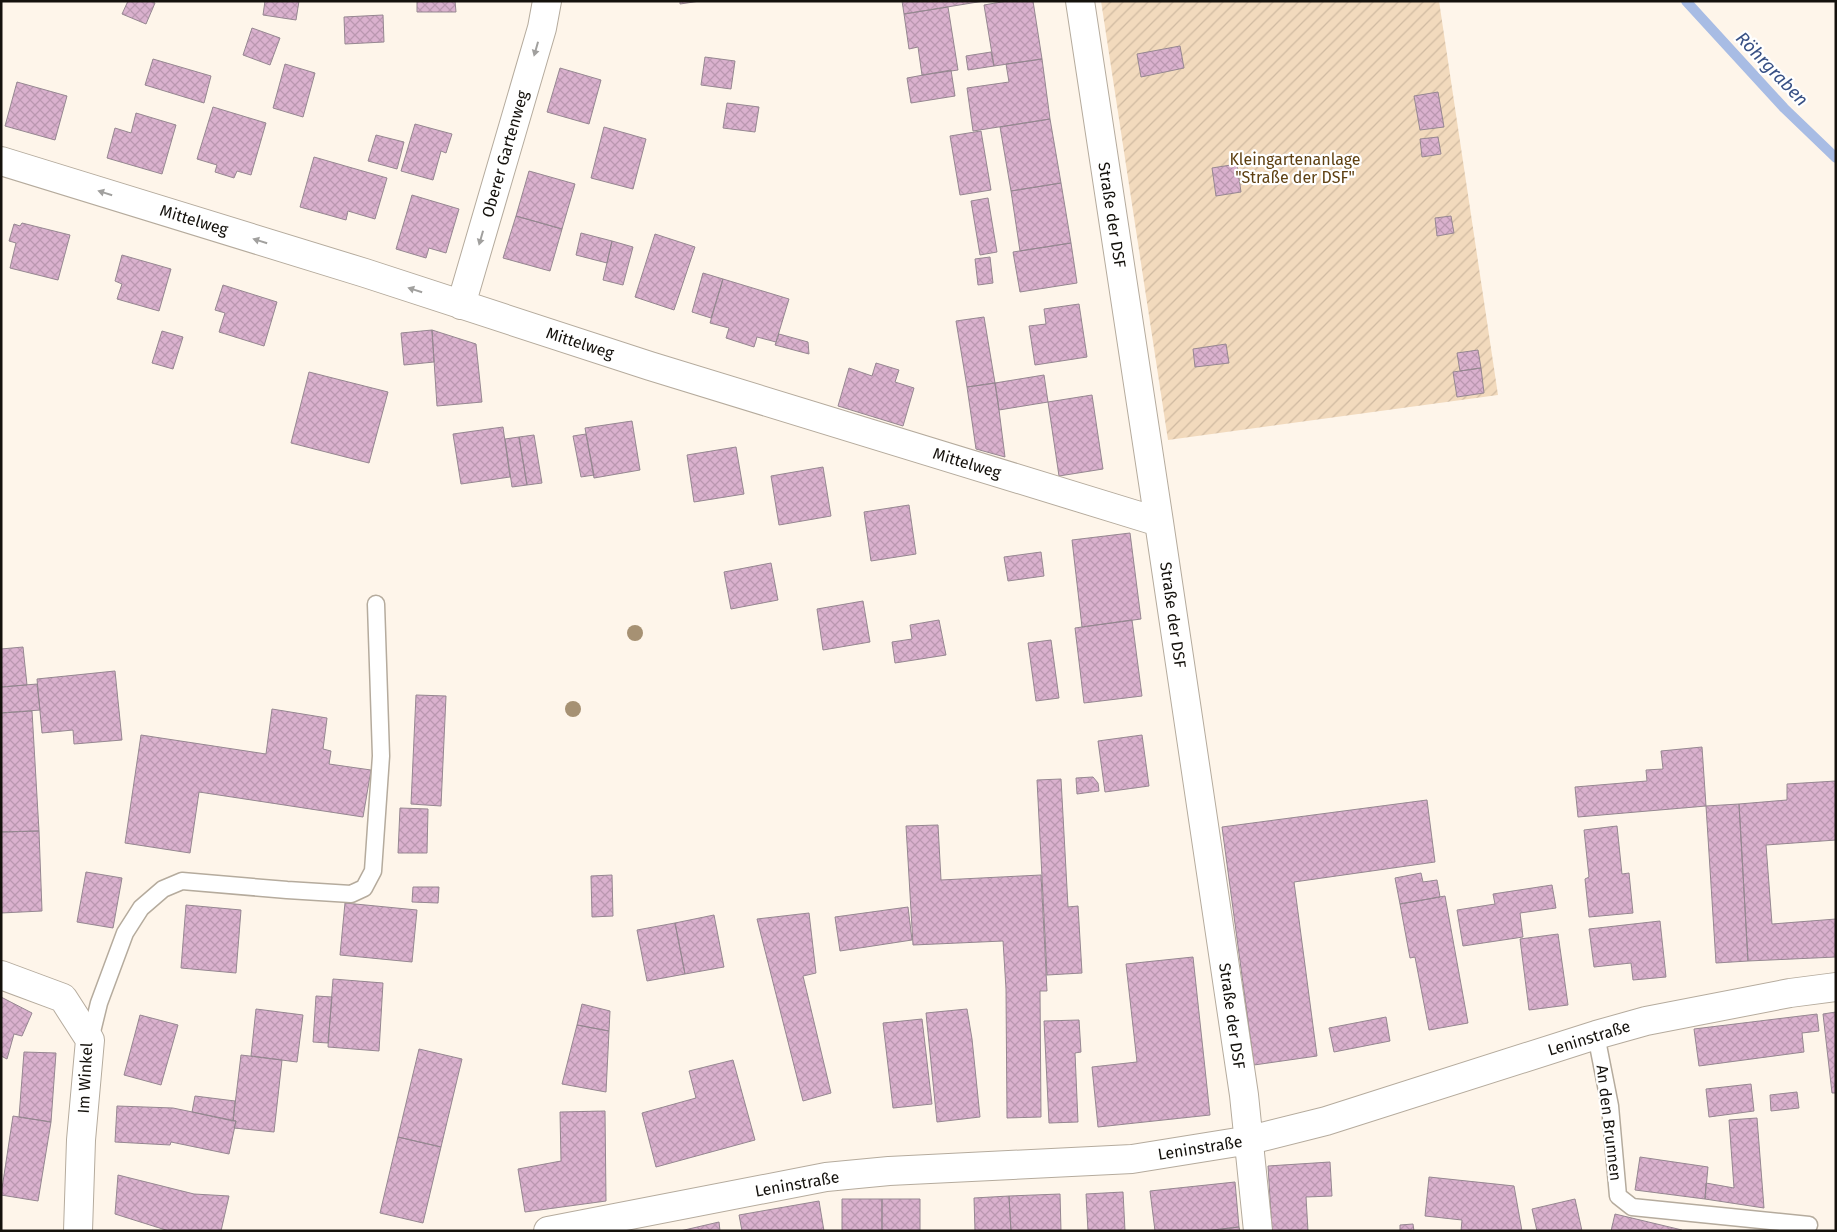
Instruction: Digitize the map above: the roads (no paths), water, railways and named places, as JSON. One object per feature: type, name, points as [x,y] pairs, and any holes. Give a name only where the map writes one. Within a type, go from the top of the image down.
[{"type":"street","name":"Oberer Gartenweg","points":[[461,305],[542,28],[547,1]]},
{"type":"street","name":"Straße der DSF","points":[[1080,1],[1250,1140],[1258,1231]]},
{"type":"street","name":"Mittelweg","points":[[1,161],[365,273],[650,366],[1159,522]]},
{"type":"street","name":"Im Winkel","points":[[1,975],[63,998],[90,1040],[81,1140],[78,1231]]},
{"type":"street","name":"Leninstraße","points":[[548,1231],[826,1177],[889,1171],[1132,1159],[1250,1140],[1326,1121],[1646,1020],[1836,987]]},
{"type":"lane","points":[[90,1040],[98,1003],[125,933],[142,908],[163,889],[182,881],[351,894],[364,888],[373,871],[381,756],[376,604]]},
{"type":"lane","name":"An den Brunnen","points":[[1596,1035],[1610,1106],[1618,1196],[1632,1207],[1809,1225]]},
{"type":"waterway","name":"Röhrgraben","points":[[1686,1],[1784,108],[1836,158]]},
{"type":"park label","name":"Kleingartenanlage \"Straße der DSF\"","points":[[1295,168]]}]
